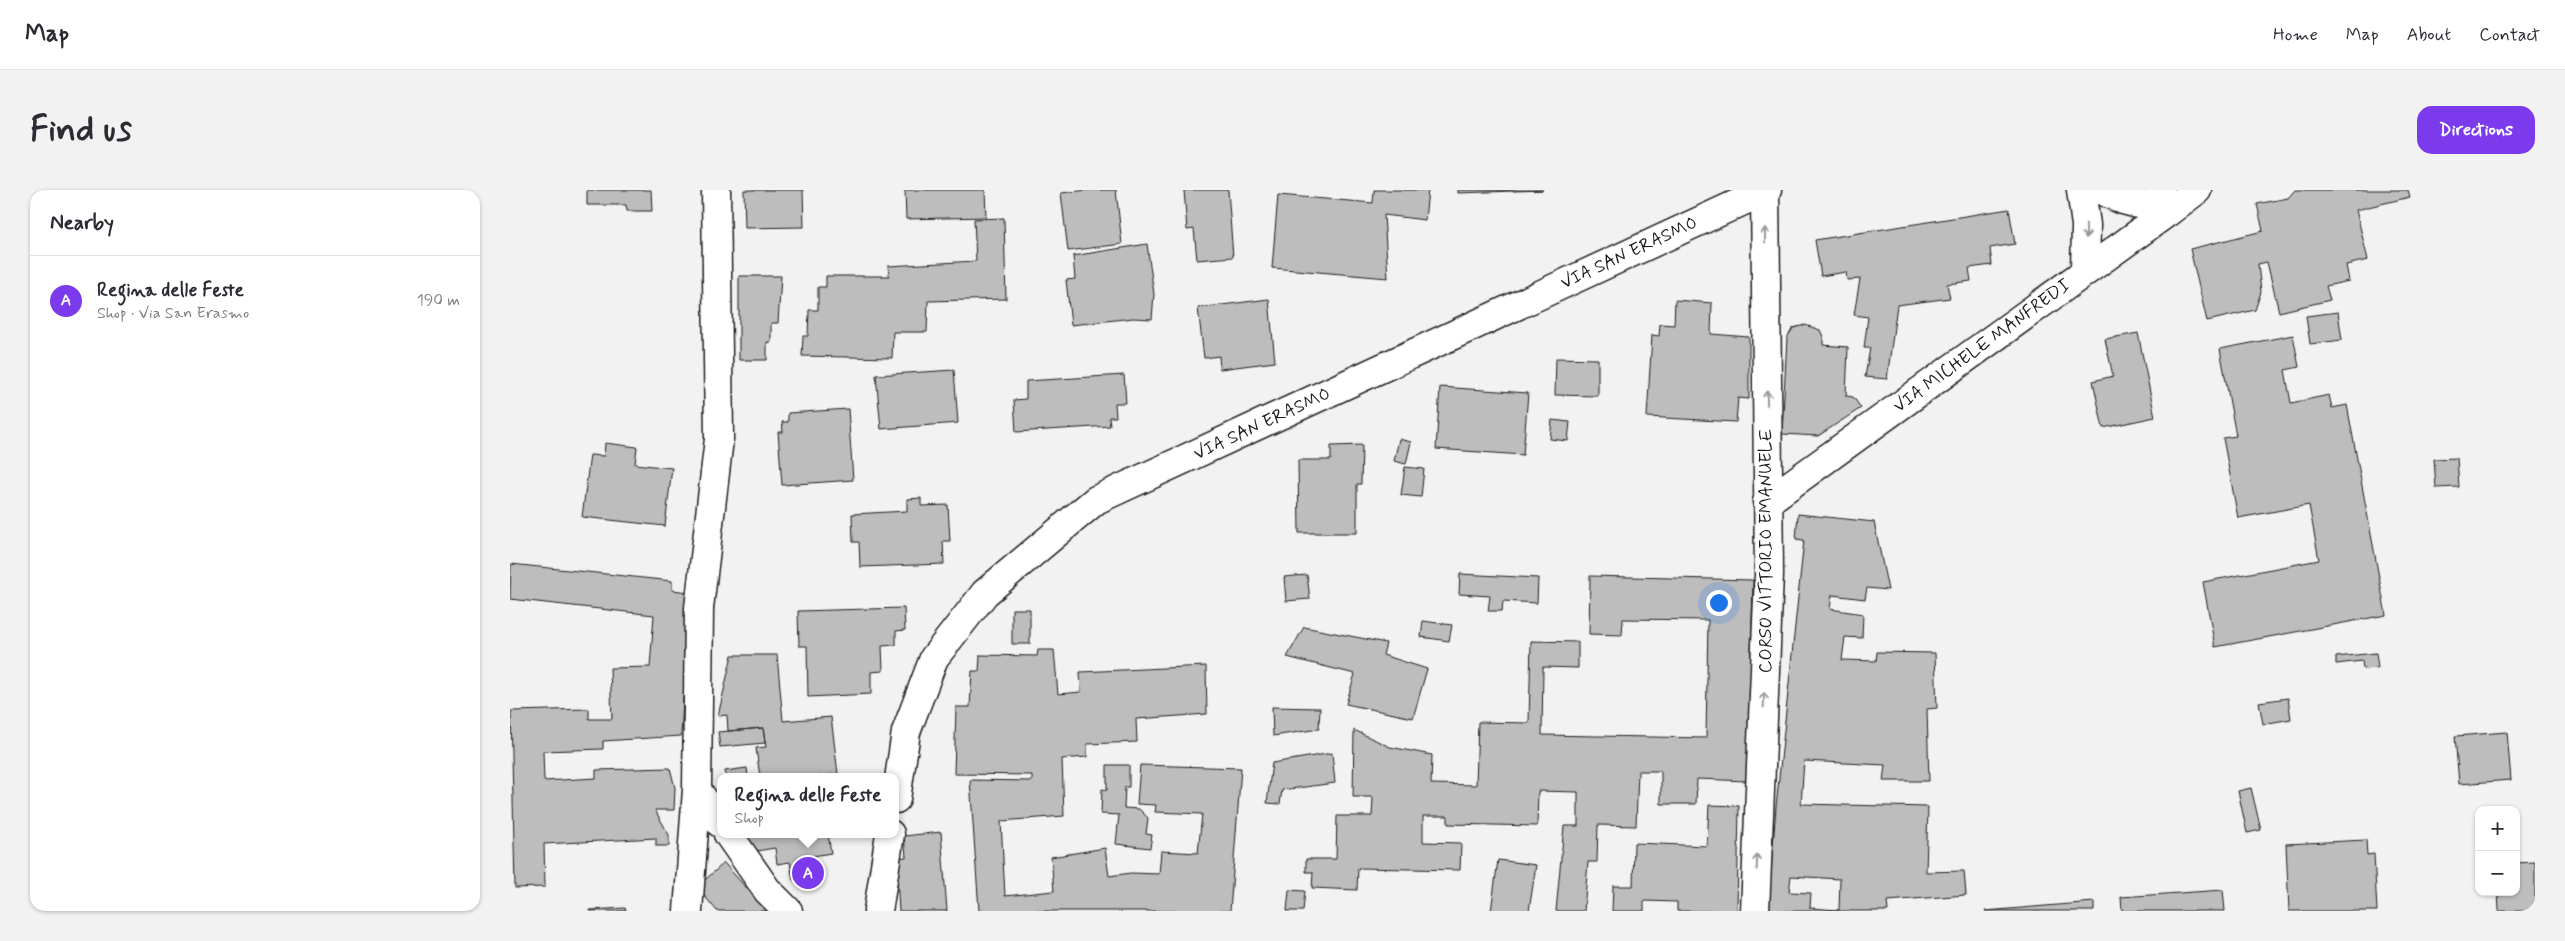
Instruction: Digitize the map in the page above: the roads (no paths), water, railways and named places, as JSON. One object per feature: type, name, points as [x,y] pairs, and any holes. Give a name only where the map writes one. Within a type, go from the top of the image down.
[{"type":"street","points":[[688,911],[697,790],[699,608],[719,439],[716,190]]},
{"type":"street","name":"CORSO VITTORIO EMANUELE","points":[[1755,911],[1769,574],[1766,190]]},
{"type":"street","name":"VIA SAN ERASMO","points":[[899,779],[906,732],[934,658],[985,593],[1096,500],[1766,190]]},
{"type":"street","points":[[2081,190],[2086,225],[2086,272]]},
{"type":"street","points":[[2100,190],[2123,200],[2164,201]]},
{"type":"street","name":"VIA MICHELE MANFREDI","points":[[1767,502],[2086,272],[2164,201],[2197,190]]},
{"type":"street","points":[[697,790],[717,819]]},
{"type":"street","points":[[731,838],[767,890],[788,911]]},
{"type":"street","points":[[878,911],[889,838]]},
{"type":"place","name":"Regina delle Feste","points":[[808,873]]}]
